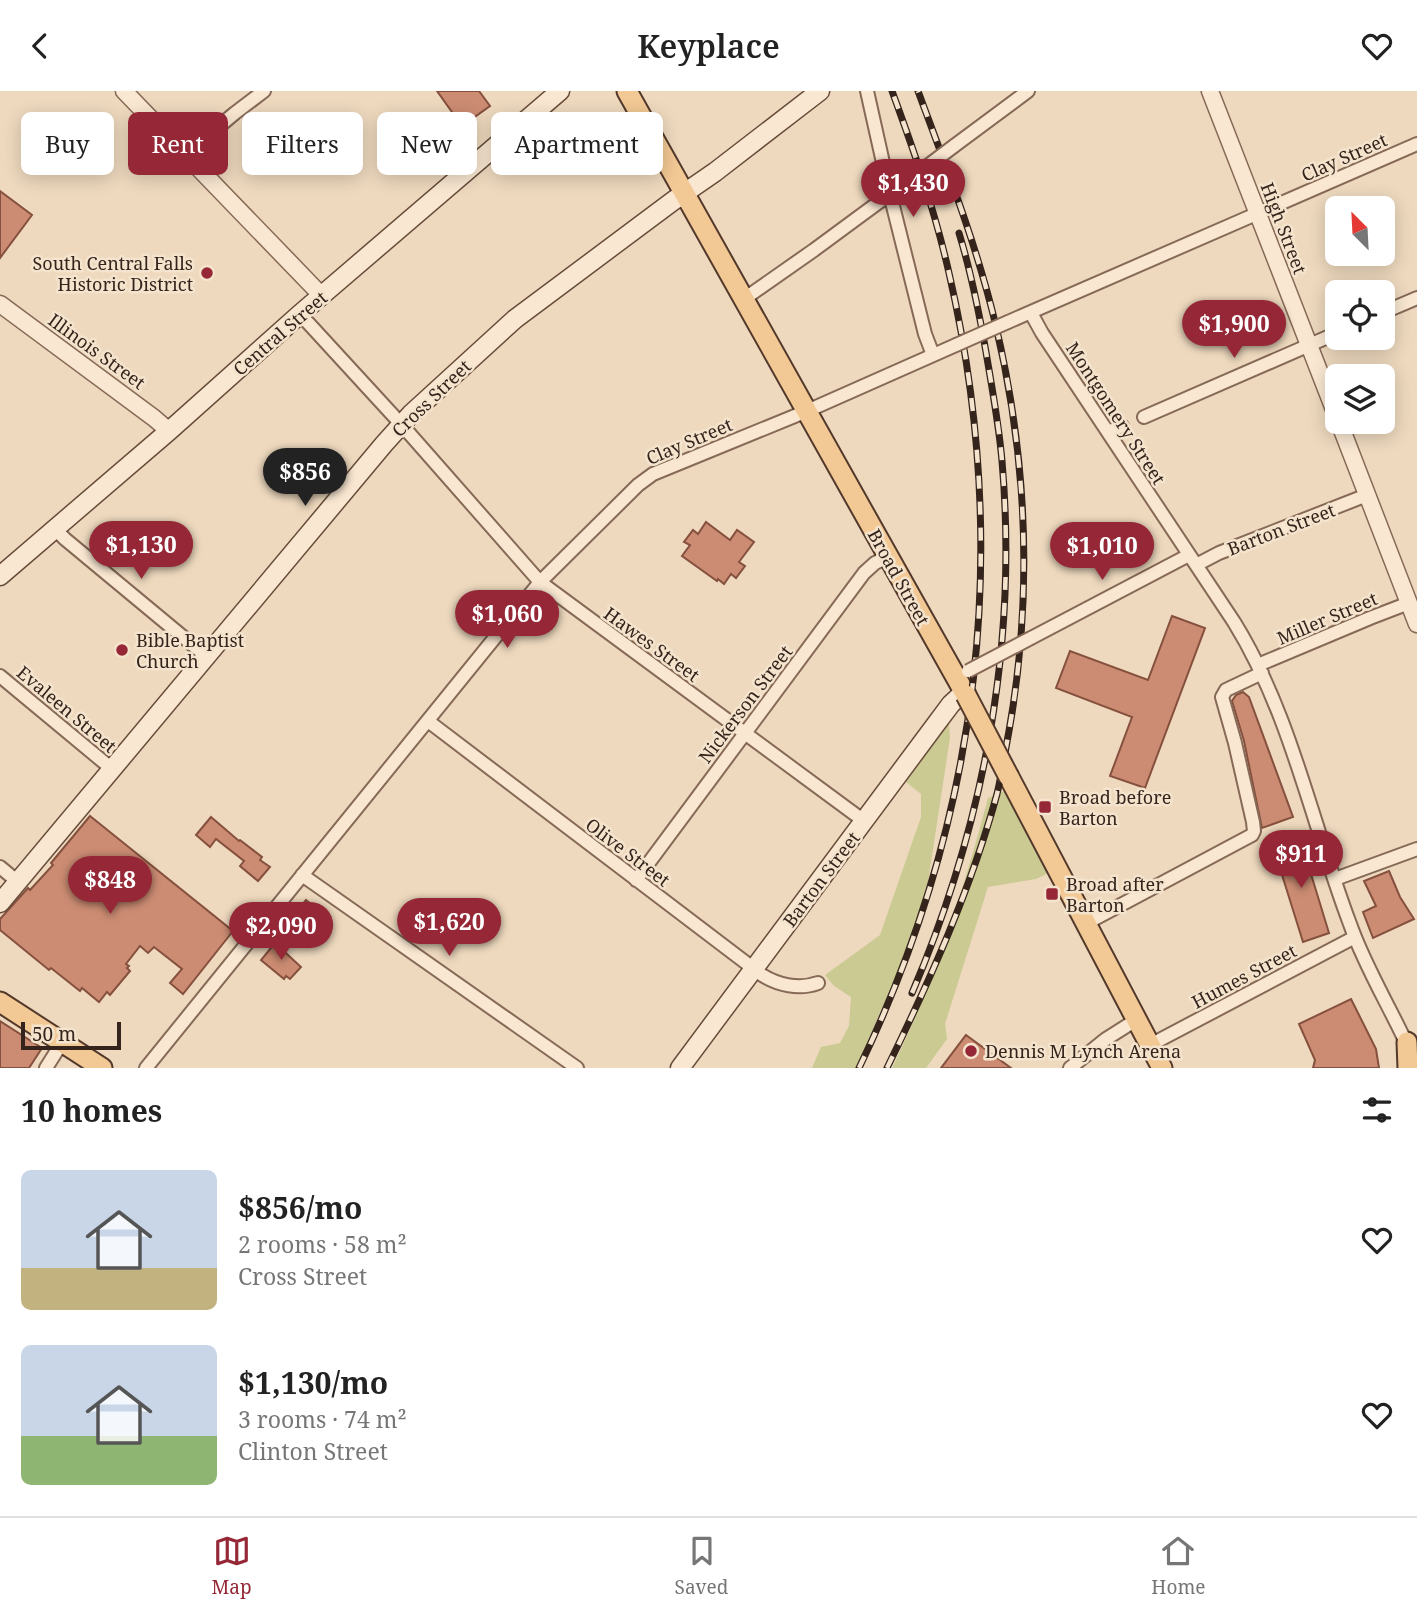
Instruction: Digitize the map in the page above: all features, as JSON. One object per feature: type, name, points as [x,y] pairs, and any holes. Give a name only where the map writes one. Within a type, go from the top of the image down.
[{"type":"main road","name":"Central Street","points":[[0,576],[560,91]]},
{"type":"main road","name":"Broad Street","points":[[627,91],[888,557],[963,684],[1085,924],[1162,1068]]},
{"type":"main road","name":"Cross Street","points":[[0,903],[401,424],[515,319],[820,91]]},
{"type":"main road","name":"Barton Street","points":[[680,1068],[946,711],[963,684]]},
{"type":"main road","points":[[0,1002],[102,1068]]},
{"type":"main road","points":[[1406,1042],[1408,1068]]},
{"type":"street","points":[[124,91],[144,112]]},
{"type":"street","points":[[228,118],[264,91]]},
{"type":"street","points":[[867,91],[890,194],[925,334],[933,355]]},
{"type":"street","points":[[744,299],[1028,91]]},
{"type":"street","name":"High Street","points":[[1210,91],[1325,386]]},
{"type":"street","name":"Clay Street","points":[[146,1068],[540,582],[645,479],[807,411],[1417,144]]},
{"type":"street","points":[[204,175],[321,296]]},
{"type":"street","points":[[1395,307],[1417,298]]},
{"type":"street","name":"Illinois Street","points":[[0,304],[169,431]]},
{"type":"street","name":"Montgomery Street","points":[[1031,313],[1238,629],[1260,669],[1280,718],[1355,937],[1417,1065]]},
{"type":"street","name":"Hawes Street","points":[[300,314],[540,582],[864,821]]},
{"type":"street","points":[[1144,417],[1325,338]]},
{"type":"street","points":[[1108,432],[1122,426]]},
{"type":"street","name":"High Street","points":[[1343,434],[1417,623]]},
{"type":"street","name":"Barton Street","points":[[963,684],[1031,638],[1192,560],[1219,553],[1367,495]]},
{"type":"street","points":[[54,529],[206,656]]},
{"type":"street","name":"Nickerson Street","points":[[636,880],[864,573],[875,563],[888,557]]},
{"type":"street","name":"Miller Street","points":[[1085,924],[1252,835],[1253,822],[1222,697],[1226,690],[1260,669],[1409,603]]},
{"type":"street","name":"Evaleen Street","points":[[0,676],[112,769]]},
{"type":"street","name":"Olive Street","points":[[428,721],[753,970],[770,981],[788,986],[818,983]]},
{"type":"street","points":[[1335,879],[1417,849]]},
{"type":"street","points":[[0,867],[18,882]]},
{"type":"street","points":[[302,875],[577,1068]]},
{"type":"street","name":"Humes Street","points":[[1150,1045],[1355,937]]},
{"type":"street","points":[[1070,1068],[1106,1039],[1136,1020]]},
{"type":"street","points":[[46,1068],[63,1041]]},
{"type":"shaded area","points":[[947,694],[950,738],[921,920],[856,1068],[812,1068],[821,1047],[840,1043],[849,1026],[851,997],[834,986],[825,975],[880,935],[921,817],[921,794],[896,774]]},
{"type":"shaded area","points":[[1013,787],[1057,869],[1036,879],[988,887],[945,1024],[947,1039],[926,1068],[892,1068],[922,1002],[947,935],[988,798]]},
{"type":"building","points":[[437,91],[479,91],[490,106],[477,115],[477,112],[452,112]]},
{"type":"building","points":[[0,191],[32,215],[0,258]]},
{"type":"building","points":[[706,522],[730,540],[737,530],[754,542],[739,562],[745,566],[736,578],[731,574],[724,584],[682,556],[690,545],[684,542],[693,530],[698,534]]},
{"type":"building","points":[[1172,616],[1205,628],[1145,788],[1110,776],[1132,717],[1056,688],[1070,651],[1148,680]]},
{"type":"building","points":[[1243,692],[1249,697],[1293,817],[1262,828],[1244,741],[1232,701],[1236,695]]},
{"type":"building","points":[[90,816],[233,931],[183,994],[170,983],[182,969],[154,947],[148,953],[140,946],[126,964],[130,971],[110,995],[107,992],[99,1002],[51,968],[49,970],[0,930],[0,919],[53,865],[51,863]]},
{"type":"building","points":[[211,817],[262,857],[260,860],[270,867],[258,881],[240,866],[244,861],[216,839],[210,847],[196,835]]},
{"type":"building","points":[[1300,838],[1329,933],[1303,942],[1273,846]]},
{"type":"building","points":[[1389,871],[1400,897],[1414,919],[1373,938],[1363,912],[1376,906],[1364,881]]},
{"type":"building","points":[[306,900],[319,911],[303,932],[289,921]]},
{"type":"building","points":[[275,943],[301,967],[290,979],[286,976],[284,979],[261,960]]},
{"type":"building","points":[[1351,999],[1376,1049],[1379,1068],[1313,1068],[1315,1060],[1299,1024]]},
{"type":"building","points":[[0,1021],[42,1048],[29,1068],[0,1068]]},
{"type":"building","name":"Dennis M Lynch Arena","points":[[966,1035],[1011,1068],[941,1068]]},
{"type":"railway","points":[[859,1068],[900,972],[933,876],[958,778],[973,678],[980,578],[979,477],[968,375],[949,273],[937,227],[892,91]]},
{"type":"railway","points":[[887,1068],[948,934],[975,865],[997,794],[1017,680],[1024,577],[1020,474],[1006,372],[970,234],[918,91]]},
{"type":"railway","points":[[912,993],[959,865],[976,799],[990,733],[1000,665],[1005,598],[1006,530],[999,434],[978,307],[959,233]]},
{"type":"place","name":"South Central Falls Historic District","points":[[207,273]]},
{"type":"place","name":"Bible Baptist Church","points":[[122,650]]},
{"type":"place","name":"Broad before Barton","points":[[1045,807]]},
{"type":"place","name":"Broad after Barton","points":[[1052,894]]},
{"type":"place","name":"Dennis M Lynch Arena","points":[[971,1051]]}]
